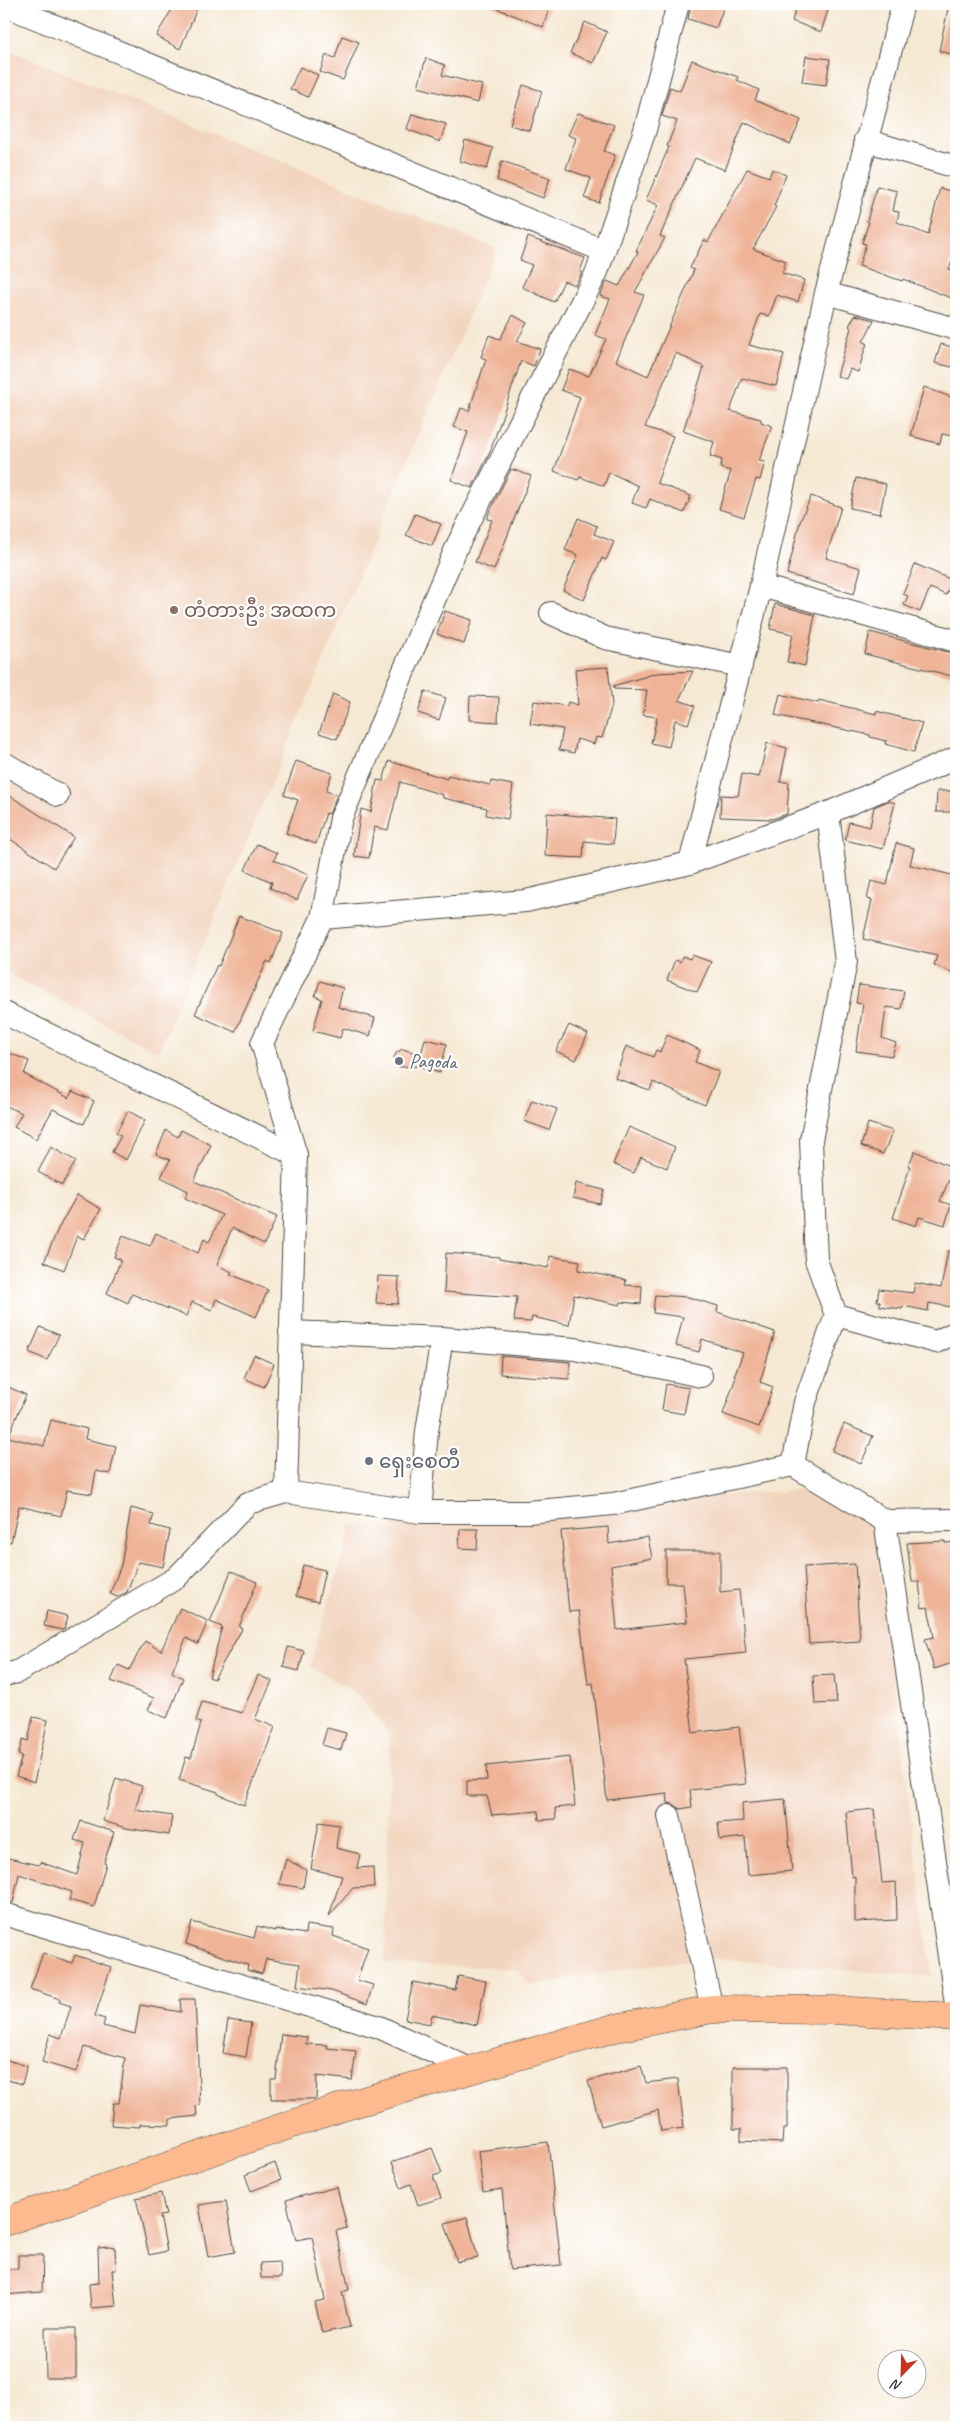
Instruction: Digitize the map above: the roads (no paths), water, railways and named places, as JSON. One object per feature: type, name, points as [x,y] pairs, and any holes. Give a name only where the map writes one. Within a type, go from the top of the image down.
[{"type":"highway","points":[[4,2222],[339,2108],[611,2029],[712,2009],[834,2010],[956,2017]]},
{"type":"street","points":[[286,1492],[296,1155],[262,1043],[322,918],[341,818],[458,544],[597,272],[645,130],[678,4]]},
{"type":"street","points":[[690,863],[761,586],[826,293],[865,140],[903,4]]},
{"type":"street","points":[[4,5],[604,251]]},
{"type":"street","points":[[865,140],[956,167]]},
{"type":"street","points":[[826,293],[956,328]]},
{"type":"street","points":[[761,586],[956,641]]},
{"type":"street","points":[[551,613],[606,638],[741,666]]},
{"type":"street","points":[[322,918],[526,901],[690,863],[828,813],[956,758]]},
{"type":"street","points":[[4,763],[58,795]]},
{"type":"street","points":[[794,1465],[805,1402],[836,1315],[816,1260],[810,1140],[846,962],[828,813]]},
{"type":"street","points":[[4,1013],[296,1155]]},
{"type":"street","points":[[836,1315],[936,1342],[956,1332]]},
{"type":"street","points":[[290,1332],[442,1338],[575,1349],[701,1376]]},
{"type":"street","points":[[420,1512],[427,1432],[442,1338]]},
{"type":"street","points":[[4,1674],[18,1672],[176,1578],[248,1502],[286,1492],[420,1512],[528,1512],[614,1504],[794,1465],[885,1522],[956,1520]]},
{"type":"street","points":[[885,1522],[956,2004]]},
{"type":"street","points":[[669,1816],[712,2009]]},
{"type":"street","points":[[4,1914],[379,2027],[472,2070]]},
{"type":"place","name":"တံတားဦး အထက","points":[[174,610]]},
{"type":"place","name":"Pagoda","points":[[399,1061]]},
{"type":"place","name":"ရှေးစေတီ","points":[[369,1461]]}]
